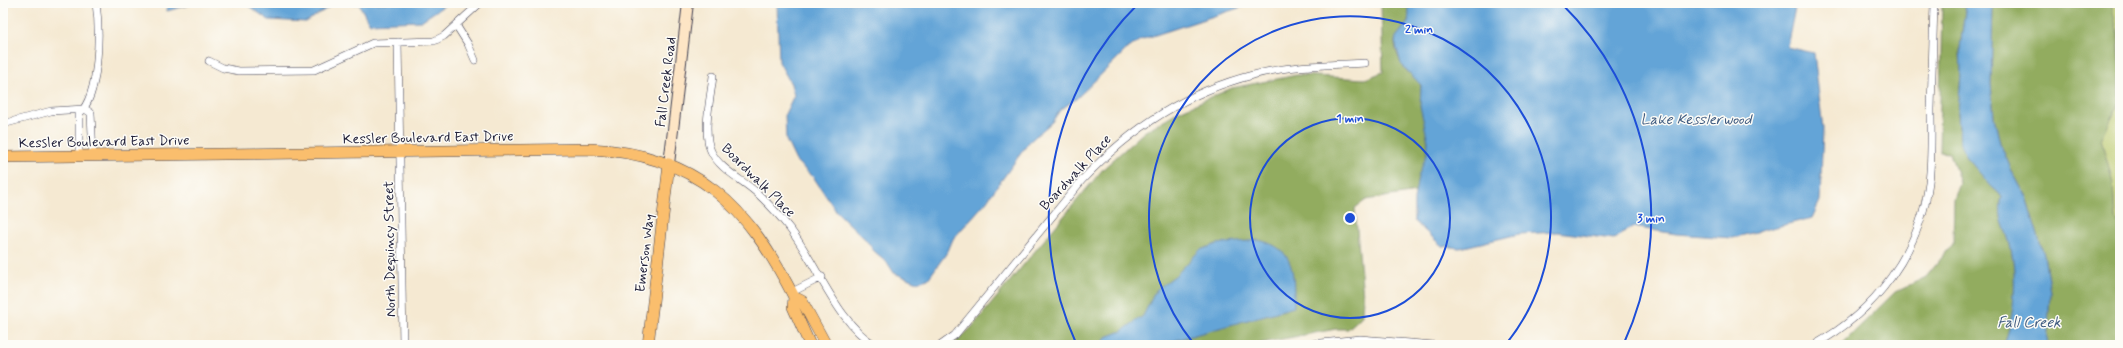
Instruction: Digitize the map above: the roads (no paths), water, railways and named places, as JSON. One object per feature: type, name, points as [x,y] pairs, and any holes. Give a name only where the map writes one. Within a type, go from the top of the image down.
[{"type":"main road","name":"Fall Creek Road","points":[[669,164],[688,3]]},
{"type":"main road","name":"Kessler Boulevard East Drive","points":[[3,157],[604,150],[634,154],[669,164],[688,172],[706,183],[747,222],[772,255],[793,295],[793,307],[810,345]]},
{"type":"main road","name":"Emerson Way","points":[[648,345],[669,164]]},
{"type":"main road","name":"Kessler Boulevard East Drive","points":[[793,295],[802,301],[826,345]]},
{"type":"street","points":[[79,156],[79,114],[86,109],[94,82],[96,68],[99,30],[96,3]]},
{"type":"street","points":[[209,61],[223,68],[239,71],[310,70],[321,68],[366,45],[382,42],[434,41],[444,36],[480,3]]},
{"type":"street","points":[[1814,345],[1841,329],[1864,310],[1884,288],[1906,254],[1920,222],[1928,188],[1930,164],[1934,3]]},
{"type":"street","points":[[456,25],[468,44],[475,60]]},
{"type":"street","name":"North Dequincy Street","points":[[398,42],[403,345]]},
{"type":"street","name":"Boardwalk Place","points":[[941,345],[955,335],[1065,199],[1095,166],[1118,144],[1144,124],[1175,105],[1253,74],[1297,67],[1365,64]]},
{"type":"street","name":"Boardwalk Place","points":[[713,76],[707,133],[711,152],[718,162],[758,193],[779,216],[804,248],[850,325],[864,338],[875,345]]},
{"type":"street","points":[[3,124],[51,111],[86,109],[91,113],[93,156]]},
{"type":"street","points":[[793,295],[822,277]]},
{"type":"street","points":[[1302,345],[1360,339],[1434,345]]},
{"type":"water","points":[[167,3],[196,3],[167,11]]},
{"type":"water","points":[[235,3],[448,3],[421,21],[369,23],[359,4],[334,4],[306,22],[269,20],[247,5]]},
{"type":"water","points":[[777,3],[1254,3],[1140,40],[1126,50],[1076,99],[1060,110],[1052,122],[1029,142],[986,202],[953,239],[948,251],[928,279],[917,282],[894,273],[887,262],[874,251],[866,240],[836,211],[814,178],[796,161],[786,140],[785,114],[794,95],[791,84],[779,62]]},
{"type":"water","name":"Lake Kesslerwood","points":[[1407,3],[1796,3],[1787,47],[1814,53],[1823,129],[1820,201],[1812,218],[1732,238],[1676,234],[1633,227],[1614,239],[1557,232],[1519,234],[1460,248],[1442,246],[1414,221],[1414,200],[1418,177],[1427,154],[1428,141],[1420,106],[1421,85],[1401,64],[1395,42],[1396,37],[1408,22],[1409,13]]},
{"type":"water","name":"Fall Creek","points":[[1966,3],[1993,3],[1991,84],[1994,117],[2000,143],[2011,169],[2026,197],[2044,255],[2050,292],[2047,345],[2004,345],[2013,307],[2014,266],[2009,241],[2001,215],[2002,196],[1991,186],[1967,158],[1960,141],[1958,112],[1961,74],[1960,48]]},
{"type":"water","points":[[1258,240],[1280,249],[1286,256],[1293,273],[1294,307],[1159,345],[1102,345],[1106,337],[1122,331],[1143,316],[1156,290],[1176,275],[1200,250],[1217,244]]}]
